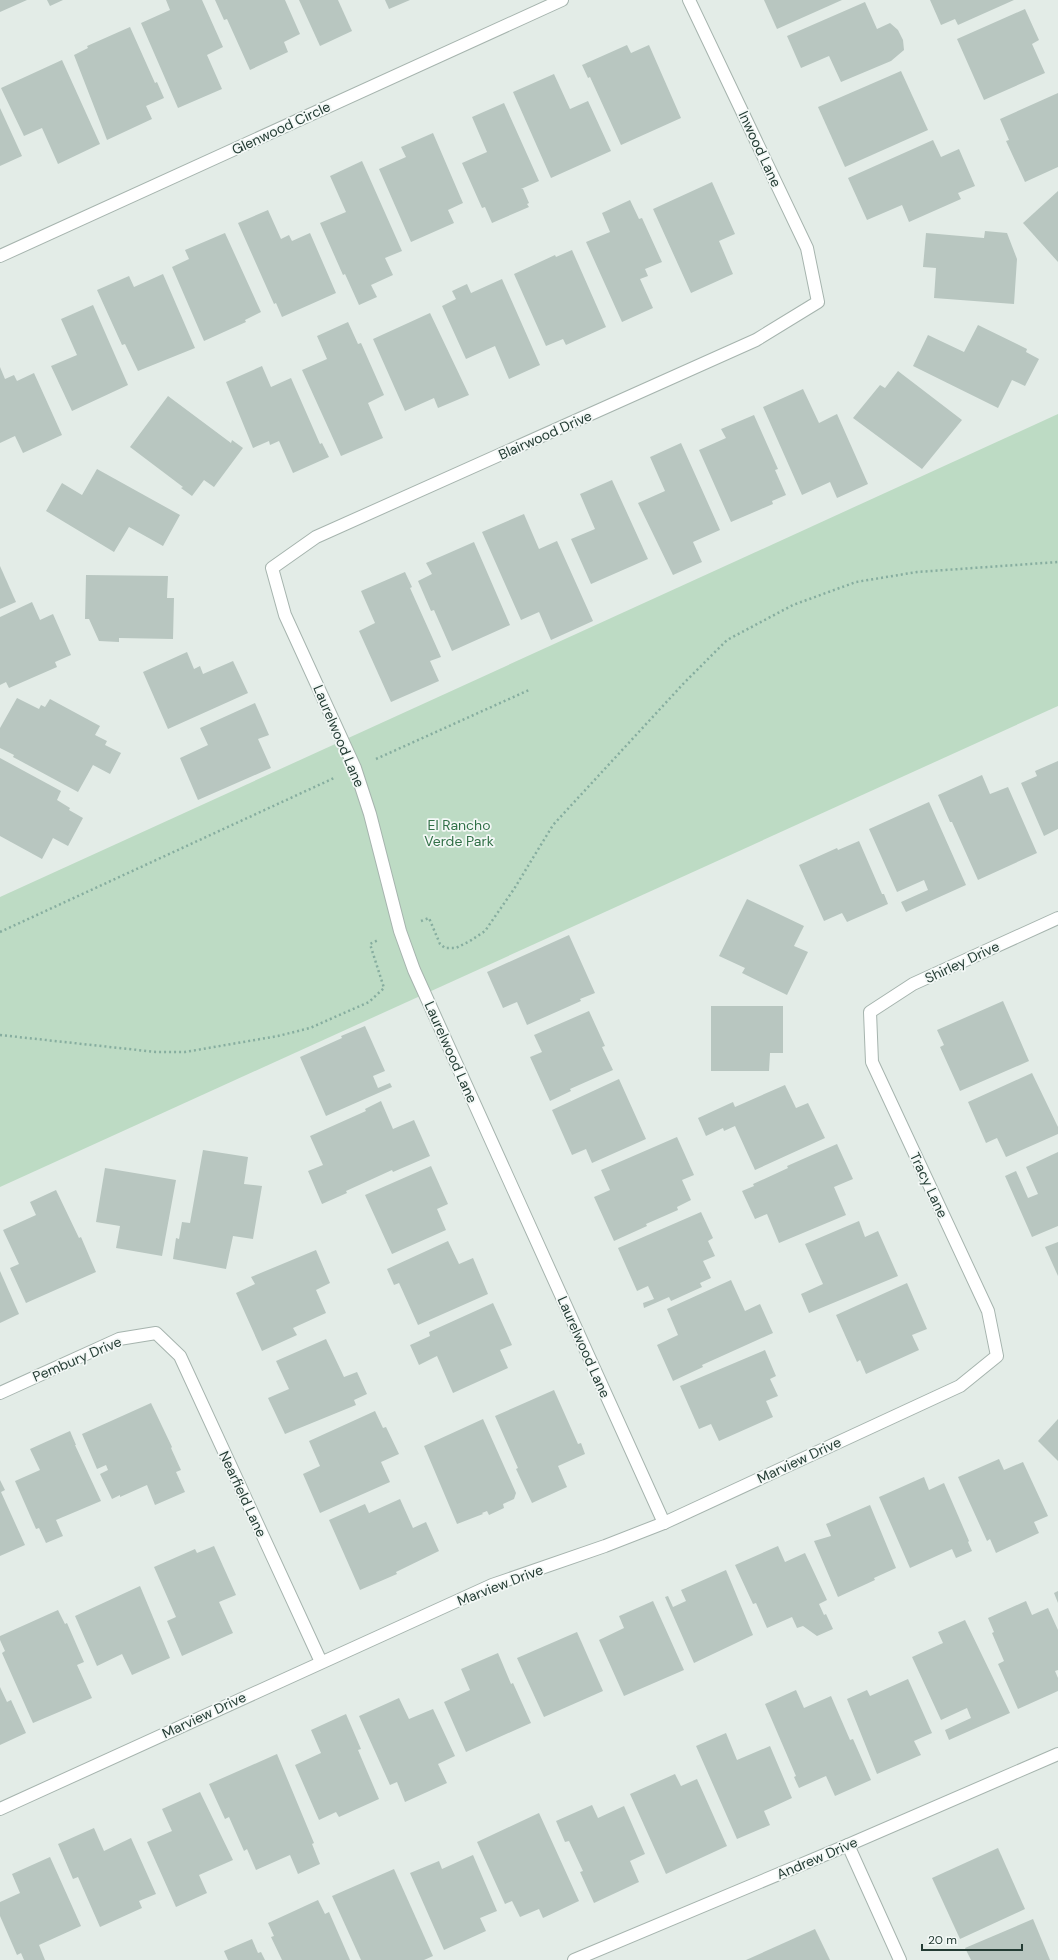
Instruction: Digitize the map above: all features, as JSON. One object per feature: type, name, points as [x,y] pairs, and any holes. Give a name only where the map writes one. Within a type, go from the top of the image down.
[{"type":"street","name":"Glenwood Circle","points":[[0,256],[562,0]]},
{"type":"street","name":"Inwood Lane","points":[[689,0],[807,248],[818,302]]},
{"type":"street","name":"Blairwood Drive","points":[[272,568],[316,537],[756,340],[818,302]]},
{"type":"street","name":"Laurelwood Lane","points":[[272,568],[286,615],[355,768],[370,814],[400,931],[417,977],[664,1523]]},
{"type":"street","name":"Shirley Drive","points":[[870,1012],[913,984],[1058,918]]},
{"type":"street","name":"Tracy Lane","points":[[870,1012],[872,1062],[988,1311],[997,1356]]},
{"type":"street","name":"Pembury Drive","points":[[0,1393],[119,1339],[156,1333]]},
{"type":"street","name":"Nearfield Lane","points":[[156,1333],[180,1356],[321,1662]]},
{"type":"street","name":"Marview Drive","points":[[0,1809],[492,1585],[605,1546],[664,1523],[960,1386],[997,1356]]},
{"type":"street","name":"Andrew Drive","points":[[574,1960],[848,1845],[1058,1754]]},
{"type":"street","points":[[848,1845],[900,1960]]},
{"type":"path","points":[[0,1035],[156,1052],[185,1052],[278,1036],[310,1028],[369,1002],[384,988],[370,944],[429,918],[440,944],[445,948],[456,948],[485,931],[514,889],[553,825],[684,683],[727,640],[793,605],[856,582],[917,572],[1058,562]]},
{"type":"path","points":[[0,932],[355,768],[529,690]]},
{"type":"green space","name":"El Rancho Verde Park","points":[[1058,414],[1058,706],[0,1187],[0,897]]},
{"type":"building","points":[[0,0],[27,0],[0,12]]},
{"type":"building","points":[[47,0],[63,0],[50,6]]},
{"type":"building","points":[[166,0],[202,0],[223,47],[207,55],[222,89],[178,108],[141,23],[170,10]]},
{"type":"building","points":[[215,0],[285,0],[300,34],[284,42],[288,52],[250,70],[227,19],[224,20]]},
{"type":"building","points":[[299,0],[338,0],[352,31],[320,46]]},
{"type":"building","points":[[385,0],[410,0],[389,9]]},
{"type":"building","points":[[764,0],[842,0],[777,29]]},
{"type":"building","points":[[930,0],[1014,0],[958,25],[955,19],[941,25]]},
{"type":"building","points":[[865,2],[877,29],[890,23],[898,30],[903,40],[904,50],[891,61],[841,82],[829,56],[801,68],[787,36]]},
{"type":"building","points":[[1025,9],[1039,40],[1032,44],[1045,73],[984,100],[957,39]]},
{"type":"building","points":[[130,27],[155,83],[157,82],[164,98],[146,106],[152,119],[107,140],[74,55],[88,48],[87,46]]},
{"type":"building","points":[[627,45],[631,53],[649,45],[681,118],[621,145],[590,77],[588,78],[582,65]]},
{"type":"building","points":[[62,60],[100,144],[58,164],[42,128],[24,136],[1,88]]},
{"type":"building","points":[[901,71],[928,130],[845,167],[818,107]]},
{"type":"building","points":[[554,74],[570,109],[588,101],[611,151],[551,178],[513,92]]},
{"type":"building","points":[[1058,93],[1058,167],[1025,182],[1006,141],[1009,140],[1000,119]]},
{"type":"building","points":[[504,103],[539,181],[521,189],[523,189],[529,203],[527,204],[529,207],[492,223],[485,207],[482,208],[462,163],[487,152],[472,117]]},
{"type":"building","points":[[0,108],[22,156],[0,166]]},
{"type":"building","points":[[433,133],[463,203],[448,210],[454,223],[411,242],[379,169],[406,157],[401,147]]},
{"type":"building","points":[[933,140],[941,157],[959,149],[975,186],[958,193],[961,199],[909,222],[902,205],[867,220],[848,178]]},
{"type":"building","points":[[362,161],[402,251],[385,258],[393,275],[371,285],[377,297],[359,305],[345,274],[343,275],[320,223],[346,212],[330,176]]},
{"type":"building","points":[[712,182],[735,234],[719,241],[733,274],[691,293],[653,209]]},
{"type":"building","points":[[1058,191],[1058,262],[1023,223]]},
{"type":"building","points":[[630,200],[639,219],[642,218],[662,262],[645,269],[648,276],[640,279],[653,308],[622,322],[586,242],[610,232],[602,213]]},
{"type":"building","points":[[268,210],[281,239],[289,235],[292,241],[310,233],[336,293],[282,317],[276,303],[274,304],[238,223]]},
{"type":"building","points":[[985,231],[1007,233],[1017,259],[1014,304],[934,298],[936,268],[923,267],[926,233],[984,238]]},
{"type":"building","points":[[225,233],[261,312],[245,320],[246,322],[204,341],[172,267],[189,259],[185,250]]},
{"type":"building","points":[[572,250],[606,327],[566,345],[563,339],[546,346],[514,274],[555,255],[556,257]]},
{"type":"building","points":[[163,274],[195,348],[138,371],[125,344],[122,345],[97,290],[129,276],[134,287]]},
{"type":"building","points":[[502,279],[540,365],[509,379],[495,346],[466,359],[442,306],[456,299],[452,291],[467,284],[471,293]]},
{"type":"building","points":[[93,305],[128,385],[72,411],[51,366],[77,355],[61,319]]},
{"type":"building","points":[[430,313],[469,395],[438,408],[434,398],[405,411],[373,339]]},
{"type":"building","points":[[348,322],[358,344],[361,343],[384,395],[368,403],[383,438],[341,456],[302,370],[327,359],[317,336]]},
{"type":"building","points":[[978,325],[1027,349],[1026,352],[1039,359],[1025,386],[1012,380],[998,408],[913,366],[928,335],[964,352]]},
{"type":"building","points":[[262,366],[271,387],[291,378],[320,444],[322,443],[329,457],[293,473],[279,441],[270,445],[269,441],[253,448],[226,382]]},
{"type":"building","points":[[0,367],[5,379],[14,375],[17,381],[34,373],[62,435],[23,453],[15,436],[0,443]]},
{"type":"building","points":[[898,371],[962,420],[922,469],[853,418],[880,385],[885,388]]},
{"type":"building","points":[[803,389],[819,423],[837,414],[868,484],[837,498],[830,482],[802,495],[763,407]]},
{"type":"building","points":[[168,396],[231,443],[232,440],[243,448],[214,487],[204,480],[192,496],[181,488],[183,487],[130,447]]},
{"type":"building","points":[[754,415],[778,469],[775,470],[786,495],[772,501],[773,504],[731,522],[699,450],[726,438],[721,429]]},
{"type":"building","points":[[681,443],[720,530],[693,542],[702,562],[673,575],[638,503],[665,491],[650,457]]},
{"type":"building","points":[[97,469],[180,515],[163,546],[129,527],[114,552],[46,511],[62,483],[82,495]]},
{"type":"building","points":[[612,480],[648,559],[591,584],[571,539],[595,529],[580,494]]},
{"type":"building","points":[[524,514],[539,549],[557,541],[593,621],[551,640],[539,612],[521,620],[482,532]]},
{"type":"building","points":[[474,542],[510,625],[452,651],[434,610],[431,611],[418,581],[432,574],[426,563]]},
{"type":"building","points":[[0,566],[16,602],[0,609]]},
{"type":"building","points":[[405,572],[412,587],[410,588],[441,657],[430,661],[439,681],[391,702],[359,631],[375,623],[361,591]]},
{"type":"building","points":[[86,575],[168,576],[167,598],[174,598],[173,639],[119,638],[119,642],[99,641],[89,619],[85,619]]},
{"type":"building","points":[[32,602],[40,620],[53,614],[71,655],[55,662],[57,667],[9,688],[6,682],[0,685],[0,617]]},
{"type":"building","points":[[187,652],[194,669],[200,666],[203,674],[233,661],[248,693],[168,729],[143,672]]},
{"type":"building","points":[[17,698],[39,709],[41,705],[45,707],[50,699],[100,726],[95,735],[107,741],[105,745],[121,753],[110,774],[93,765],[78,792],[13,757],[14,755],[0,748],[0,728]]},
{"type":"building","points":[[255,703],[269,735],[258,739],[271,768],[198,800],[180,758],[208,745],[200,728]]},
{"type":"building","points":[[0,758],[61,791],[57,800],[70,808],[69,810],[83,818],[68,846],[53,838],[42,859],[0,836]]},
{"type":"building","points":[[1058,761],[1058,829],[1044,836],[1021,783],[1037,776],[1035,771]]},
{"type":"building","points":[[982,775],[990,794],[1008,787],[1037,853],[978,880],[938,795]]},
{"type":"building","points":[[929,802],[966,885],[906,912],[901,902],[928,890],[924,880],[897,892],[869,829]]},
{"type":"building","points":[[859,841],[882,894],[884,894],[888,904],[847,922],[842,913],[824,921],[799,865],[837,848],[838,850]]},
{"type":"building","points":[[747,899],[804,926],[794,946],[808,952],[787,995],[742,973],[745,968],[719,956]]},
{"type":"building","points":[[569,935],[595,993],[580,999],[581,1001],[527,1025],[517,1002],[503,1008],[487,972]]},
{"type":"building","points":[[1003,1001],[1029,1061],[960,1091],[940,1047],[944,1045],[937,1030]]},
{"type":"building","points":[[711,1006],[783,1006],[783,1053],[770,1053],[769,1071],[711,1071]]},
{"type":"building","points":[[589,1011],[605,1046],[602,1047],[613,1070],[570,1089],[571,1091],[550,1101],[530,1057],[542,1052],[534,1035]]},
{"type":"building","points":[[365,1026],[385,1071],[373,1076],[378,1088],[390,1083],[392,1087],[326,1116],[300,1057],[342,1038],[341,1036]]},
{"type":"building","points":[[1032,1073],[1058,1127],[1058,1134],[1006,1157],[997,1138],[986,1143],[968,1102]]},
{"type":"building","points":[[619,1079],[646,1139],[592,1163],[586,1149],[572,1155],[552,1110]]},
{"type":"building","points":[[785,1085],[796,1108],[808,1103],[825,1138],[755,1170],[735,1126],[724,1131],[723,1128],[706,1136],[698,1118],[733,1102],[735,1107]]},
{"type":"building","points":[[381,1101],[393,1129],[414,1120],[430,1156],[393,1172],[392,1170],[346,1191],[347,1193],[322,1204],[308,1171],[323,1165],[310,1136],[366,1111],[365,1109]]},
{"type":"building","points":[[677,1137],[694,1175],[682,1180],[691,1200],[677,1207],[678,1210],[646,1224],[647,1226],[614,1241],[594,1197],[610,1190],[601,1170]]},
{"type":"building","points":[[837,1144],[853,1179],[834,1187],[846,1215],[779,1243],[767,1214],[755,1219],[742,1191],[754,1186],[753,1184],[788,1168],[787,1166]]},
{"type":"building","points":[[203,1150],[248,1157],[244,1184],[262,1186],[253,1239],[233,1236],[226,1269],[173,1259],[176,1238],[179,1239],[182,1222],[190,1223]]},
{"type":"building","points":[[1058,1152],[1058,1226],[1032,1237],[1005,1176],[1016,1171],[1028,1198],[1038,1194],[1026,1167]]},
{"type":"building","points":[[431,1166],[448,1204],[437,1209],[446,1230],[392,1254],[365,1195]]},
{"type":"building","points":[[105,1168],[176,1180],[162,1256],[116,1248],[120,1226],[96,1222]]},
{"type":"building","points":[[56,1190],[79,1238],[81,1237],[96,1272],[26,1303],[10,1268],[19,1264],[3,1230],[36,1215],[30,1202]]},
{"type":"building","points":[[701,1212],[713,1238],[708,1241],[715,1256],[703,1261],[711,1278],[700,1283],[702,1287],[671,1301],[669,1297],[644,1308],[643,1303],[654,1299],[648,1286],[637,1291],[618,1248]]},
{"type":"building","points":[[859,1221],[865,1237],[878,1231],[898,1276],[809,1313],[801,1294],[823,1284],[805,1244]]},
{"type":"building","points":[[448,1241],[459,1264],[473,1258],[488,1294],[418,1325],[399,1283],[394,1285],[387,1269]]},
{"type":"building","points":[[1058,1242],[1058,1276],[1045,1247]]},
{"type":"building","points":[[316,1250],[330,1283],[316,1290],[326,1313],[293,1328],[297,1335],[262,1351],[236,1293],[255,1284],[251,1277]]},
{"type":"building","points":[[0,1271],[19,1314],[0,1323]]},
{"type":"building","points":[[731,1280],[745,1311],[760,1304],[773,1333],[702,1365],[703,1367],[673,1381],[657,1345],[678,1335],[667,1309]]},
{"type":"building","points":[[907,1283],[927,1329],[912,1335],[919,1350],[866,1374],[860,1360],[857,1362],[836,1315]]},
{"type":"building","points":[[493,1303],[512,1345],[500,1350],[508,1368],[453,1393],[437,1356],[419,1365],[410,1345],[430,1336],[429,1332]]},
{"type":"building","points":[[326,1339],[344,1377],[357,1372],[367,1394],[354,1400],[356,1405],[285,1434],[268,1398],[289,1389],[276,1361]]},
{"type":"building","points":[[765,1350],[776,1376],[770,1379],[778,1396],[766,1401],[773,1417],[719,1441],[711,1424],[699,1429],[680,1386]]},
{"type":"building","points":[[554,1390],[578,1444],[581,1443],[585,1454],[558,1466],[567,1487],[532,1503],[516,1469],[518,1468],[495,1416]]},
{"type":"building","points":[[151,1403],[181,1470],[176,1472],[185,1492],[155,1505],[147,1485],[112,1499],[100,1474],[108,1470],[106,1465],[97,1469],[82,1434]]},
{"type":"building","points":[[375,1411],[383,1428],[386,1427],[399,1454],[381,1462],[390,1482],[320,1513],[303,1474],[320,1466],[309,1441]]},
{"type":"building","points":[[483,1419],[516,1493],[514,1499],[503,1504],[504,1508],[489,1515],[487,1511],[457,1524],[424,1446]]},
{"type":"building","points":[[1058,1419],[1058,1461],[1038,1441]]},
{"type":"building","points":[[70,1431],[101,1501],[56,1520],[63,1536],[46,1543],[39,1528],[36,1529],[15,1481],[40,1470],[30,1449]]},
{"type":"building","points":[[999,1459],[1004,1470],[1023,1462],[1048,1516],[1034,1522],[1039,1533],[996,1553],[990,1539],[987,1541],[958,1477]]},
{"type":"building","points":[[924,1477],[929,1490],[944,1483],[972,1551],[956,1558],[952,1549],[910,1568],[879,1497]]},
{"type":"building","points":[[0,1480],[5,1490],[1,1492],[25,1545],[0,1556]]},
{"type":"building","points":[[400,1499],[413,1528],[426,1522],[439,1551],[396,1572],[397,1574],[360,1590],[329,1520],[365,1504],[369,1513]]},
{"type":"building","points":[[870,1505],[896,1568],[874,1578],[875,1580],[838,1597],[814,1541],[831,1536],[826,1524]]},
{"type":"building","points":[[214,1546],[236,1595],[219,1602],[233,1633],[182,1656],[167,1621],[176,1617],[154,1567],[195,1549],[197,1553]]},
{"type":"building","points":[[778,1546],[785,1562],[805,1553],[827,1600],[819,1604],[824,1615],[826,1614],[833,1629],[817,1636],[803,1626],[797,1628],[792,1617],[767,1628],[756,1603],[753,1604],[735,1565]]},
{"type":"building","points":[[726,1570],[753,1635],[694,1663],[665,1597],[668,1596],[673,1607],[686,1601],[681,1590]]},
{"type":"building","points":[[140,1586],[170,1658],[132,1675],[122,1654],[97,1666],[75,1616]]},
{"type":"building","points":[[1058,1591],[1058,1603],[1054,1593]]},
{"type":"building","points":[[653,1601],[684,1670],[624,1696],[599,1640],[624,1628],[619,1616]]},
{"type":"building","points":[[1026,1601],[1032,1615],[1048,1608],[1058,1630],[1058,1670],[1055,1671],[1058,1678],[1058,1691],[1018,1709],[998,1664],[1004,1661],[992,1633],[994,1632],[988,1618]]},
{"type":"building","points":[[58,1610],[65,1624],[67,1623],[84,1662],[77,1665],[92,1698],[33,1723],[2,1653],[5,1651],[0,1640],[0,1636]]},
{"type":"building","points":[[965,1620],[1010,1713],[949,1740],[945,1730],[971,1718],[967,1708],[941,1720],[912,1657],[943,1643],[938,1632]]},
{"type":"building","points":[[577,1632],[603,1691],[544,1717],[517,1658]]},
{"type":"building","points":[[498,1653],[511,1684],[513,1683],[531,1723],[466,1752],[444,1702],[470,1690],[461,1669]]},
{"type":"building","points":[[908,1679],[932,1733],[914,1741],[921,1755],[877,1774],[847,1699],[867,1690],[870,1696]]},
{"type":"building","points":[[0,1687],[7,1702],[11,1700],[26,1733],[0,1745]]},
{"type":"building","points":[[796,1690],[804,1708],[831,1696],[850,1740],[853,1739],[871,1780],[835,1796],[826,1776],[799,1788],[794,1777],[796,1776],[765,1704]]},
{"type":"building","points":[[399,1698],[409,1719],[433,1709],[455,1756],[438,1764],[447,1783],[405,1802],[397,1782],[390,1785],[359,1716]]},
{"type":"building","points":[[346,1714],[361,1749],[358,1750],[379,1799],[339,1817],[336,1812],[319,1820],[295,1765],[321,1753],[311,1730]]},
{"type":"building","points":[[726,1733],[737,1760],[770,1746],[792,1798],[764,1811],[770,1825],[737,1839],[696,1746]]},
{"type":"building","points":[[277,1754],[314,1843],[312,1844],[320,1864],[298,1874],[290,1855],[256,1870],[247,1849],[244,1851],[229,1817],[225,1819],[209,1784]]},
{"type":"building","points":[[675,1774],[681,1786],[697,1779],[727,1846],[666,1874],[630,1794]]},
{"type":"building","points":[[200,1792],[233,1860],[199,1875],[207,1893],[176,1907],[147,1842],[172,1831],[162,1809]]},
{"type":"building","points":[[592,1805],[598,1818],[624,1806],[645,1854],[630,1861],[639,1882],[594,1903],[580,1872],[583,1871],[569,1841],[565,1842],[556,1821]]},
{"type":"building","points":[[539,1813],[579,1901],[543,1918],[539,1909],[520,1917],[512,1901],[505,1904],[477,1842]]},
{"type":"building","points":[[94,1828],[104,1851],[131,1838],[156,1894],[139,1901],[142,1908],[100,1927],[78,1877],[73,1879],[58,1844]]},
{"type":"building","points":[[998,1848],[1025,1909],[960,1939],[932,1878]]},
{"type":"building","points":[[473,1855],[497,1911],[480,1918],[486,1931],[444,1950],[410,1873],[439,1861],[442,1869]]},
{"type":"building","points":[[50,1857],[81,1926],[39,1945],[45,1960],[24,1960],[21,1953],[17,1955],[0,1916],[0,1902],[20,1893],[12,1874]]},
{"type":"building","points":[[394,1869],[433,1956],[424,1960],[361,1960],[332,1896]]},
{"type":"building","points":[[318,1900],[325,1914],[329,1912],[350,1960],[282,1960],[271,1937],[274,1936],[268,1923]]},
{"type":"building","points":[[1033,1919],[1050,1960],[971,1960],[965,1948]]},
{"type":"building","points":[[815,1929],[830,1960],[746,1960]]},
{"type":"building","points":[[252,1939],[258,1953],[261,1952],[265,1960],[228,1960],[224,1951]]}]
